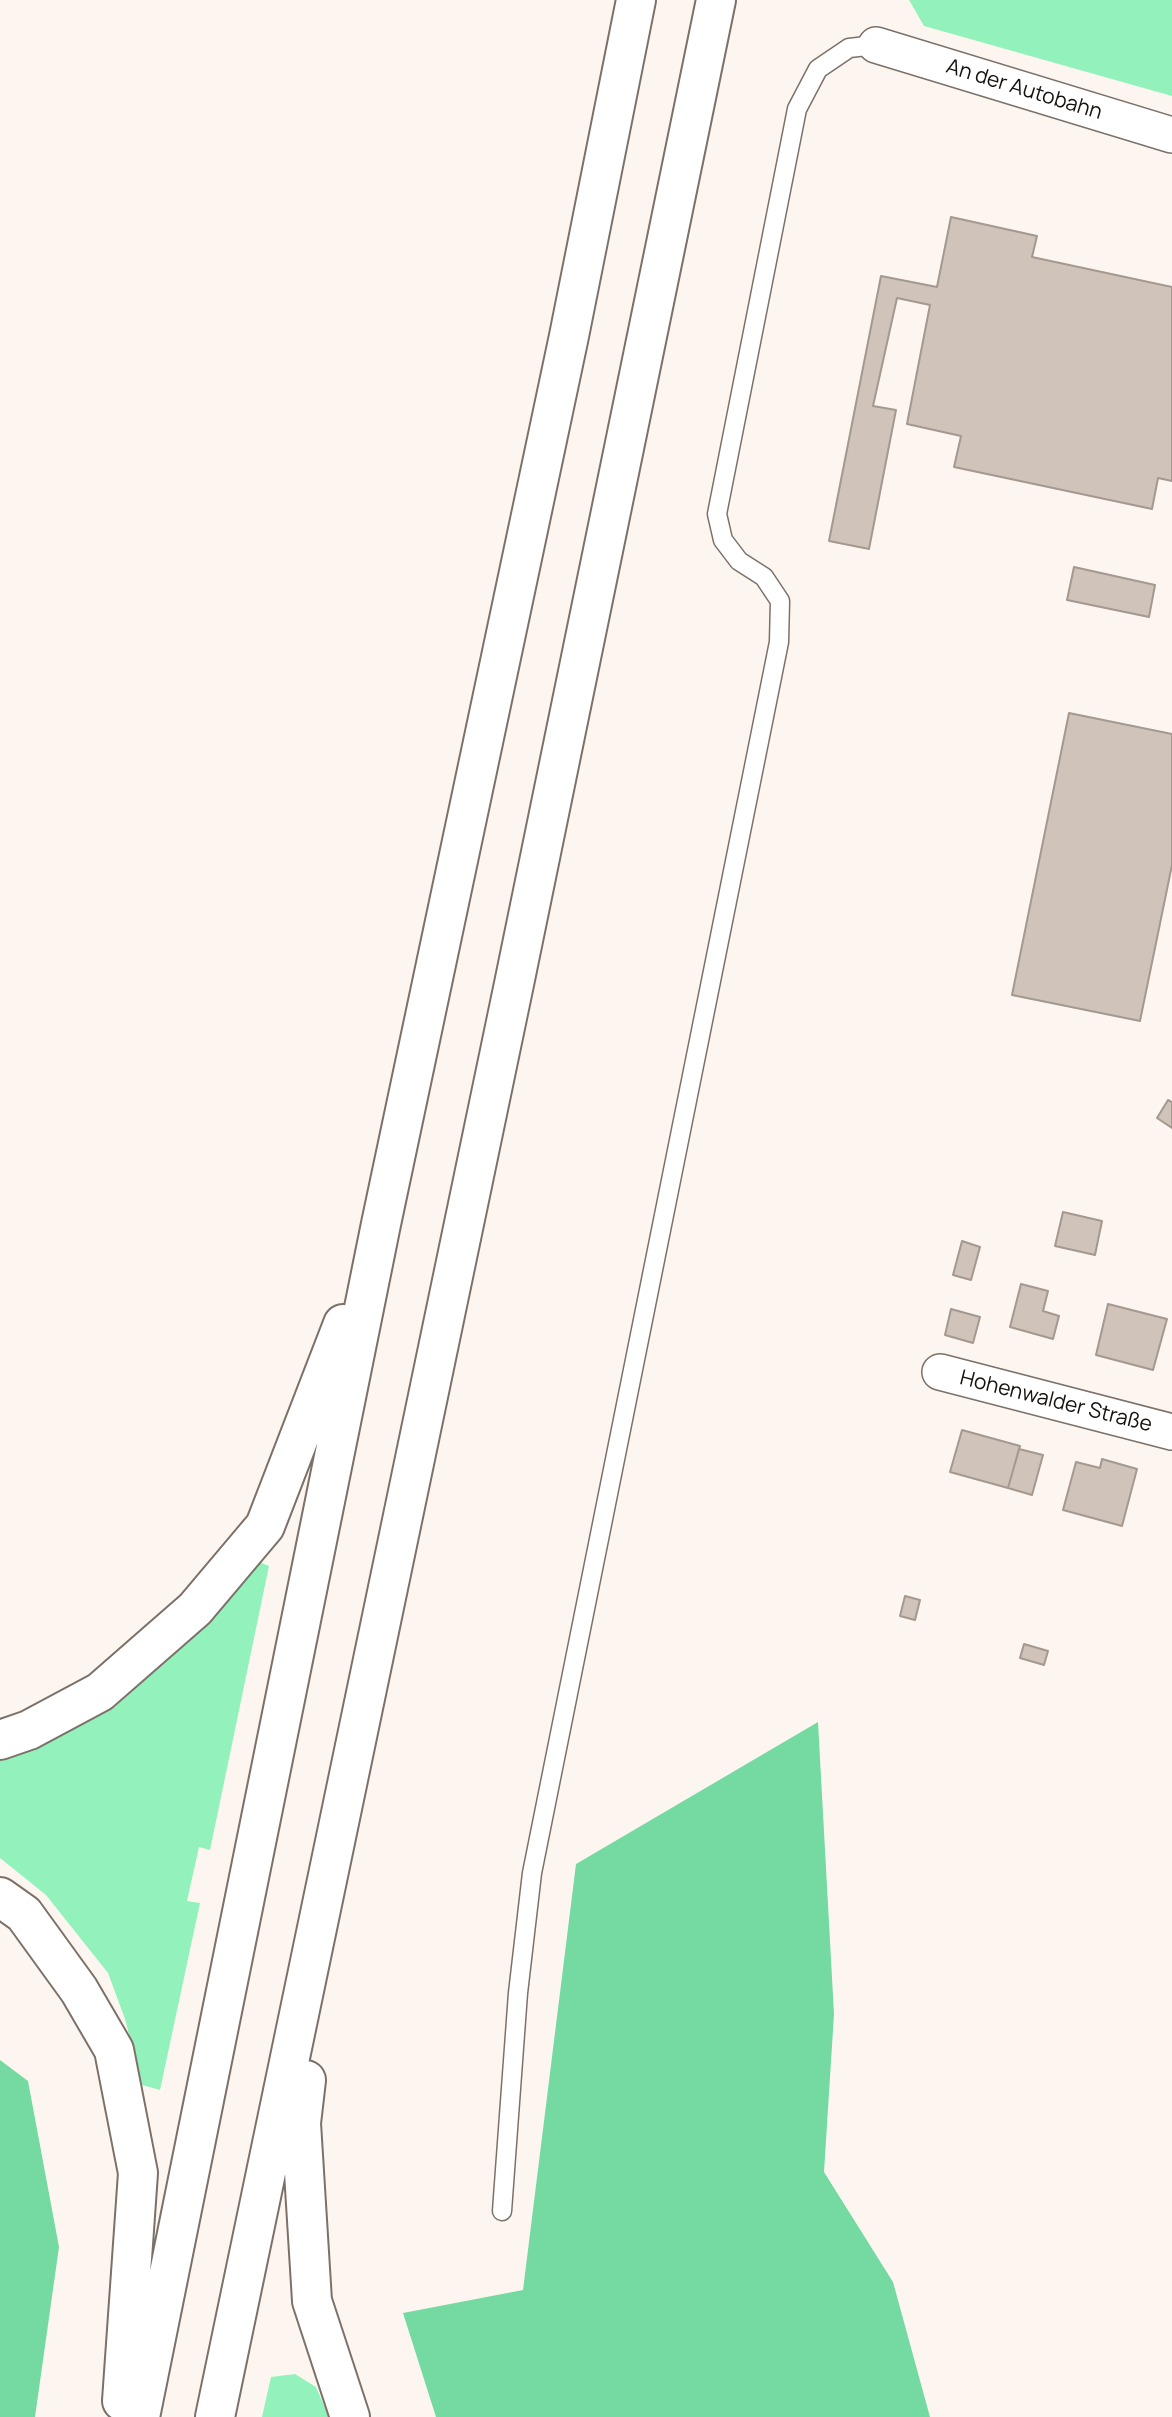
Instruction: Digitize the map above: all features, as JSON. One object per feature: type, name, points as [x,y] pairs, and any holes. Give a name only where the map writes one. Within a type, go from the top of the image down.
[{"type":"highway","points":[[140,2417],[381,1224],[569,335],[636,0]]},
{"type":"highway","points":[[215,2417],[716,0]]},
{"type":"highway","points":[[0,1740],[29,1730],[100,1692],[195,1609],[265,1526],[381,1224]]},
{"type":"highway","points":[[338,1819],[301,2123],[312,2301],[351,2417]]},
{"type":"highway","points":[[0,1897],[24,1914],[79,1990],[114,2050],[138,2173],[120,2417]]},
{"type":"street","name":"An der Autobahn","points":[[876,45],[1172,135]]},
{"type":"street","name":"Hohenwalder Straße","points":[[940,1372],[1172,1432]]},
{"type":"lane","points":[[502,2211],[518,1993],[532,1873],[779,642],[780,601],[764,577],[738,561],[723,540],[717,514],[797,109],[818,69],[849,48],[876,45]]},
{"type":"green space","points":[[909,0],[1172,0],[1172,96],[924,26]]},
{"type":"green space","points":[[259,1562],[269,1566],[210,1850],[199,1847],[187,1901],[200,1903],[160,2090],[142,2085],[125,2019],[108,1973],[46,1895],[0,1858],[0,1760],[51,1741],[115,1707],[213,1619]]},
{"type":"green space","points":[[818,1722],[834,2014],[824,2172],[893,2282],[930,2417],[436,2417],[403,2313],[523,2290],[576,1864]]},
{"type":"green space","points":[[0,2060],[28,2081],[59,2247],[35,2417],[0,2417]]},
{"type":"green space","points":[[295,2374],[316,2387],[329,2417],[262,2417],[271,2377]]},
{"type":"building","points":[[951,217],[1037,236],[1032,257],[1172,287],[1172,481],[1158,478],[1152,509],[954,467],[961,436],[907,424],[930,305],[897,298],[873,406],[896,410],[869,549],[829,541],[881,276],[937,287]]},
{"type":"building","points":[[1074,567],[1155,585],[1149,617],[1067,600]]},
{"type":"building","points":[[1069,713],[1172,734],[1172,865],[1140,1021],[1012,995]]},
{"type":"building","points":[[1168,1100],[1172,1102],[1172,1128],[1157,1118]]},
{"type":"building","points":[[1063,1212],[1102,1221],[1095,1255],[1055,1246]]},
{"type":"building","points":[[962,1241],[980,1247],[971,1280],[953,1275]]},
{"type":"building","points":[[1021,1284],[1048,1291],[1043,1311],[1059,1316],[1053,1339],[1010,1327]]},
{"type":"building","points":[[1108,1304],[1167,1319],[1153,1370],[1096,1355]]},
{"type":"building","points":[[951,1309],[980,1317],[973,1343],[945,1335]]},
{"type":"building","points":[[962,1430],[1020,1446],[1008,1488],[950,1472]]},
{"type":"building","points":[[1019,1449],[1043,1455],[1032,1495],[1008,1488]]},
{"type":"building","points":[[1102,1459],[1137,1469],[1122,1526],[1063,1510],[1076,1462],[1100,1468]]},
{"type":"building","points":[[905,1596],[920,1600],[915,1620],[900,1616]]},
{"type":"building","points":[[1024,1644],[1048,1651],[1044,1665],[1020,1658]]}]
